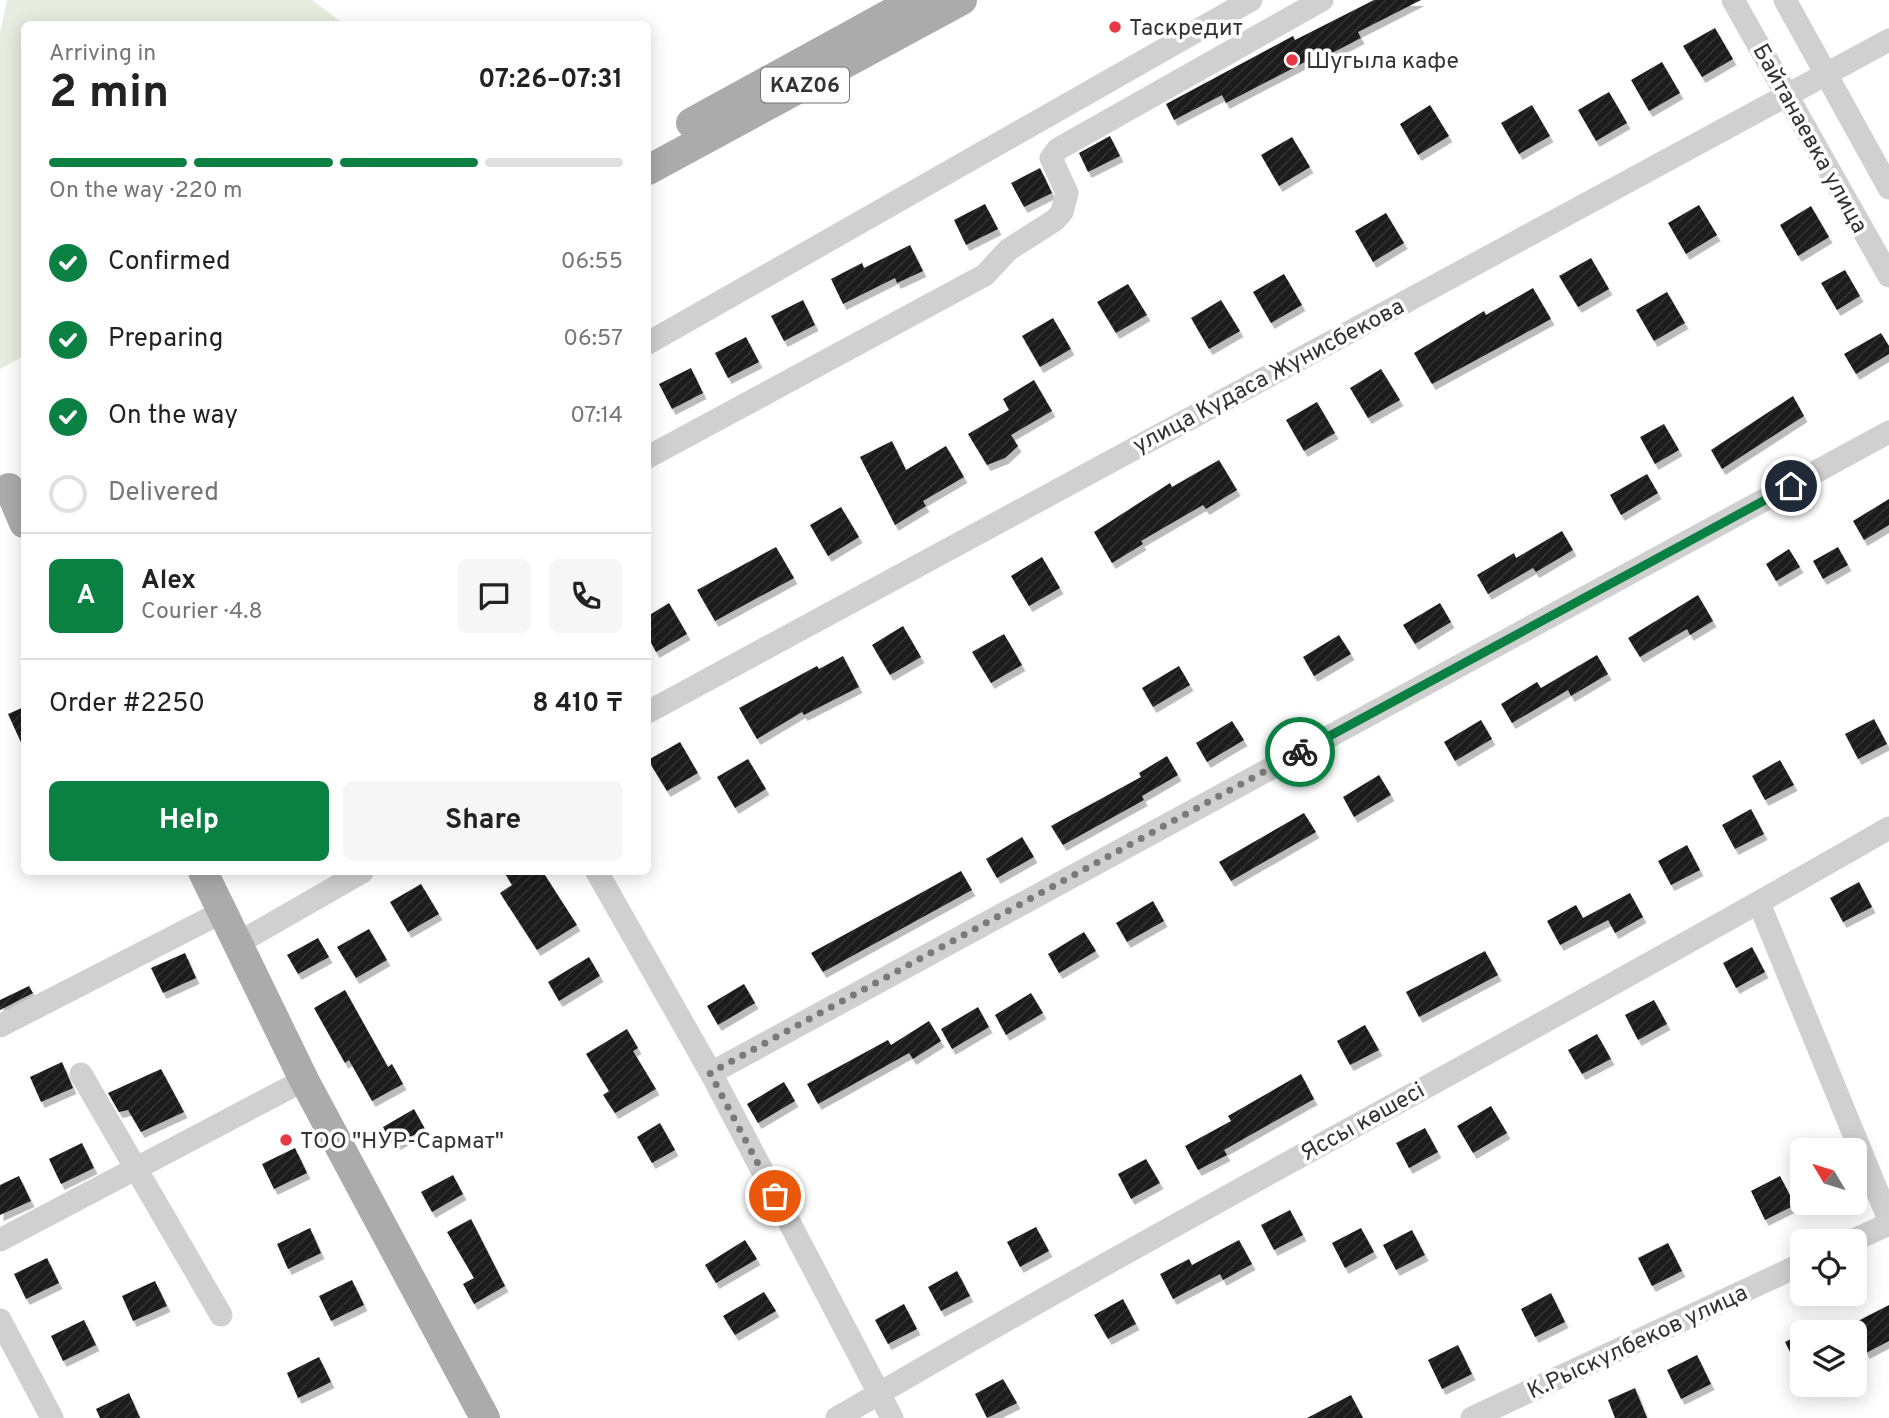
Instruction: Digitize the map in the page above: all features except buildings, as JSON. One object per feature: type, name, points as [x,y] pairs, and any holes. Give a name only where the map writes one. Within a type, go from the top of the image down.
[{"type":"main road","name":"KАZ06","points":[[651,145],[915,0]]},
{"type":"main road","name":"KАZ06","points":[[651,168],[962,0]]},
{"type":"main road","points":[[206,875],[304,1080],[485,1418]]},
{"type":"street","points":[[651,341],[1251,0]]},
{"type":"street","points":[[651,455],[985,275],[1008,250],[1055,220],[1062,212],[1066,193],[1051,158],[1058,149],[1322,0]]},
{"type":"street","name":"Байтанаевка улица","points":[[1733,0],[1889,276]]},
{"type":"street","name":"Байтанаевка улица","points":[[1785,0],[1889,188]]},
{"type":"street","name":"улица Кудаса Жунисбекова","points":[[651,710],[1889,40]]},
{"type":"street","points":[[710,1073],[1889,432]]},
{"type":"street","name":"Яссы көшесі","points":[[837,1418],[1173,1224],[1759,903],[1889,828]]},
{"type":"street","points":[[240,942],[357,875]]},
{"type":"street","points":[[599,875],[710,1073],[892,1418]]},
{"type":"street","points":[[1759,903],[1889,1222],[1867,1233]]},
{"type":"street","points":[[0,1026],[224,911]]},
{"type":"street","points":[[82,1074],[222,1315]]},
{"type":"street","points":[[0,1240],[304,1080]]},
{"type":"street","name":"К.Рыскулбеков улица","points":[[1472,1418],[1790,1270]]},
{"type":"street","points":[[0,1320],[52,1418]]},
{"type":"shaded area","points":[[7,0],[312,0],[340,21],[21,21],[21,358],[0,369],[0,33]]},
{"type":"way so far","points":[[775,1196],[710,1073],[1300,752]]},
{"type":"place","name":"Таскредит","points":[[1115,27]]},
{"type":"place","name":"Шугыла кафе","points":[[1292,60]]},
{"type":"place","name":"ТОО \"НУР-Сармат\"","points":[[286,1140]]},
{"type":"route","points":[[1300,752],[1791,486]]}]
